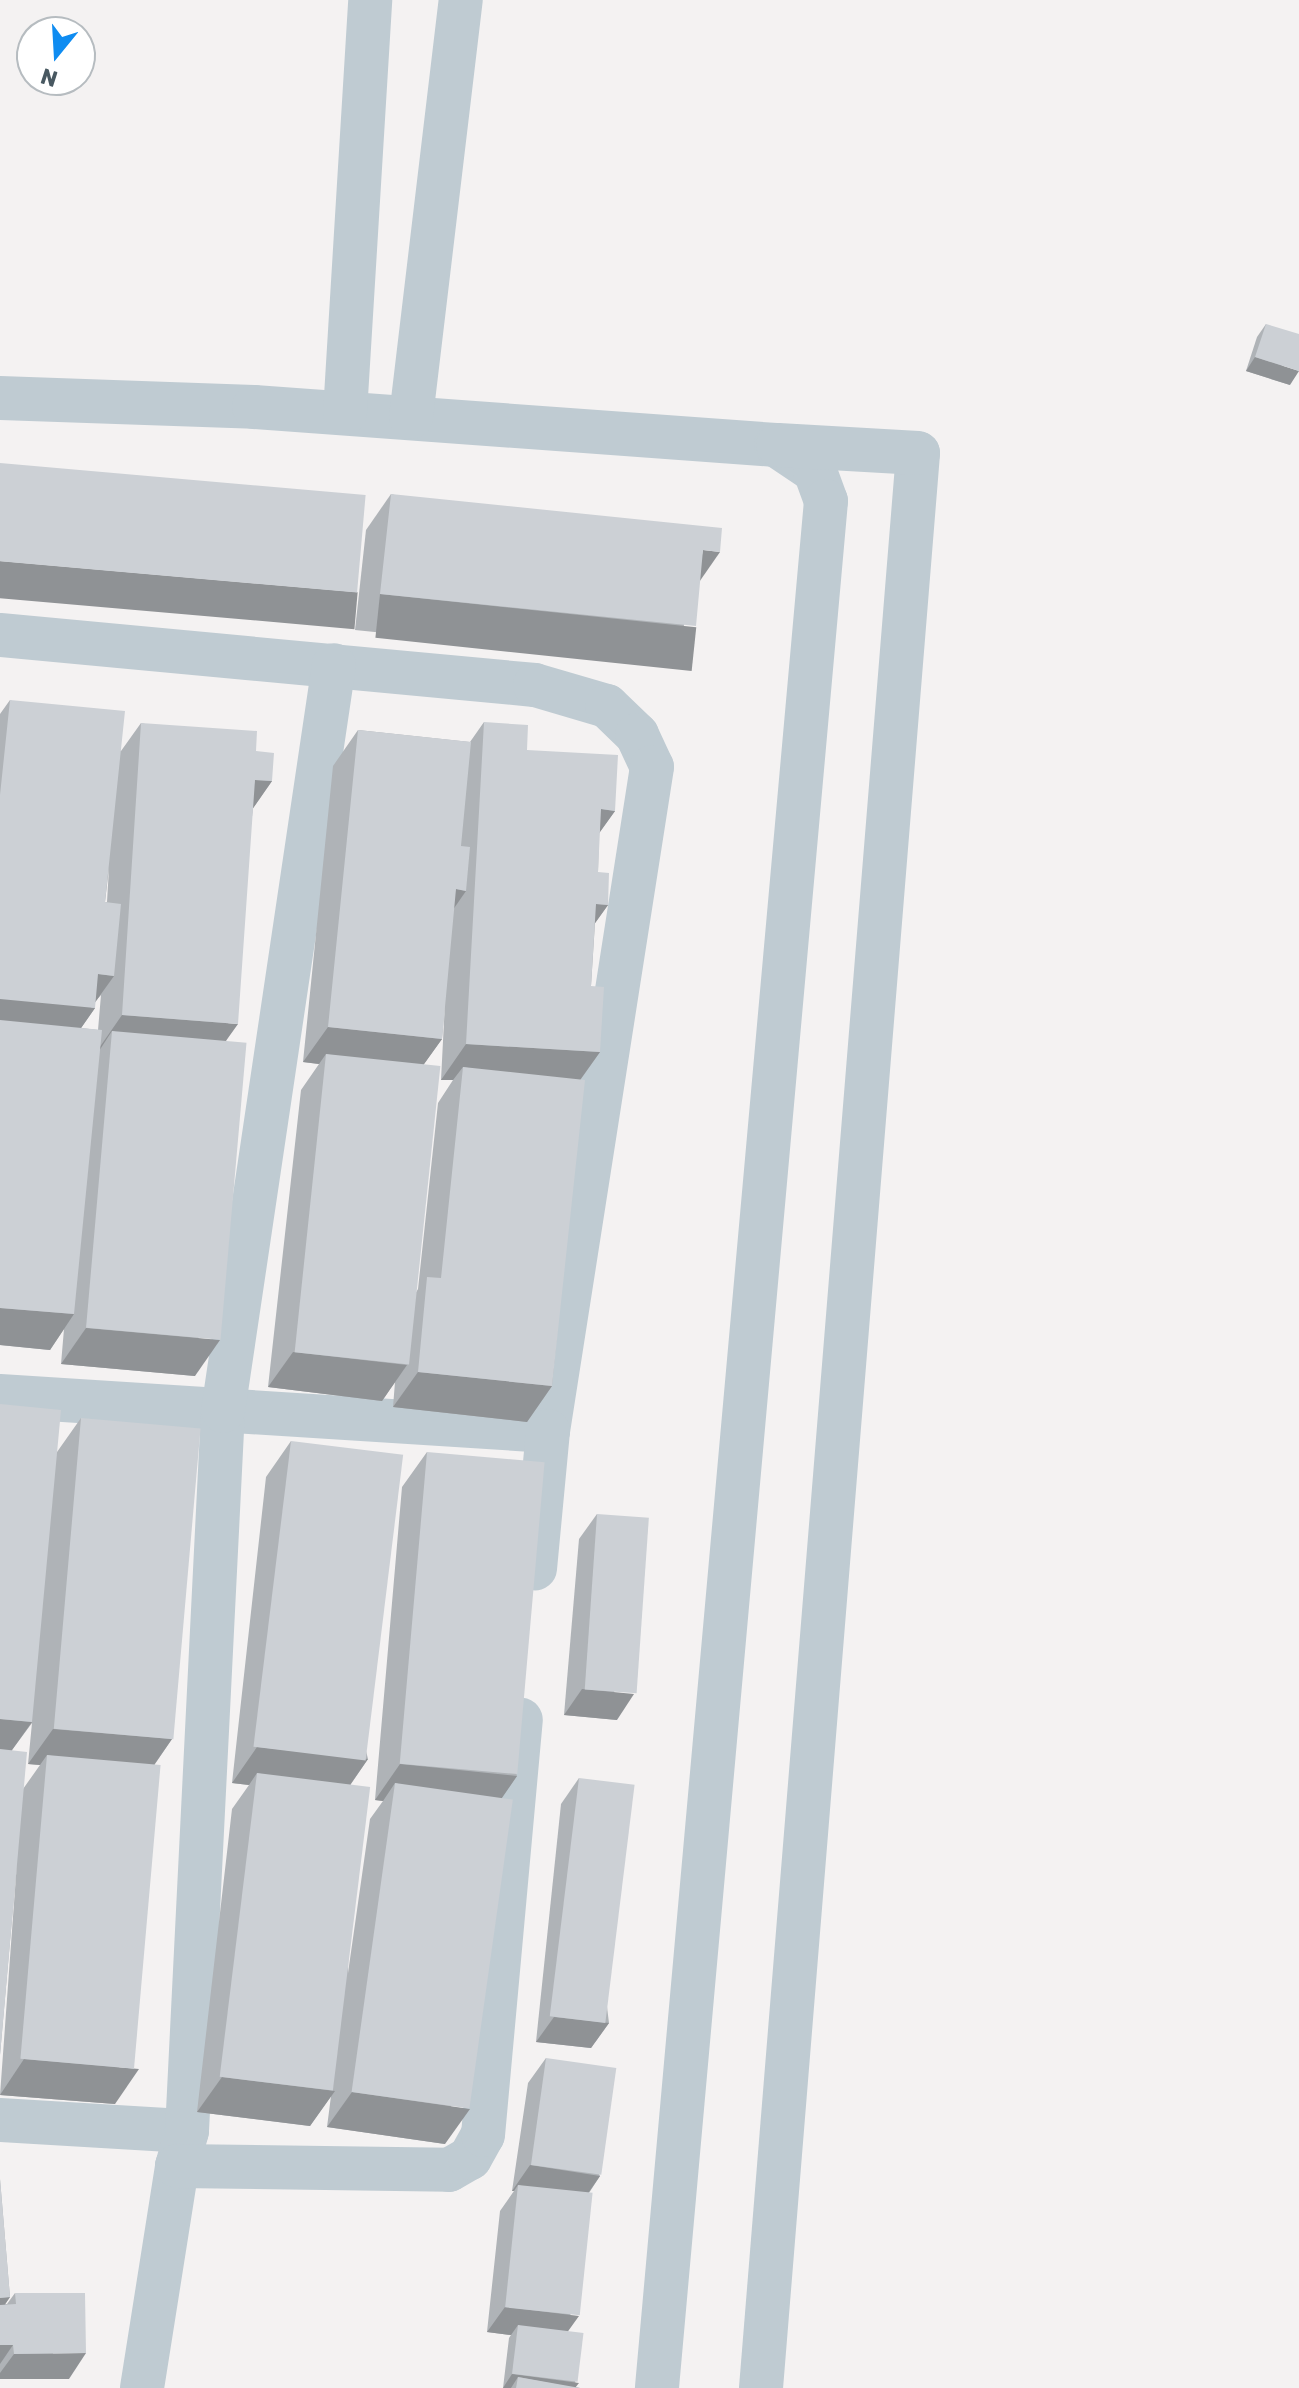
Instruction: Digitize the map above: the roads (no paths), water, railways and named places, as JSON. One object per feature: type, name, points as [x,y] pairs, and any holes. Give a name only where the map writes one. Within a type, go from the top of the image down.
[{"type":"lane","points":[[345,413],[370,0]]},
{"type":"lane","points":[[411,417],[461,0]]},
{"type":"lane","points":[[0,398],[345,413],[918,453],[761,2388]]},
{"type":"lane","points":[[657,2388],[826,501],[815,471],[776,445]]},
{"type":"lane","points":[[0,635],[535,685],[607,706],[637,735],[652,767],[548,1431],[532,1603]]},
{"type":"lane","points":[[142,2388],[182,2148],[223,1411],[334,665]]},
{"type":"lane","points":[[0,1396],[548,1431]]},
{"type":"lane","points":[[0,2120],[182,2148],[449,2170],[470,2158],[483,2135],[525,1681]]}]
